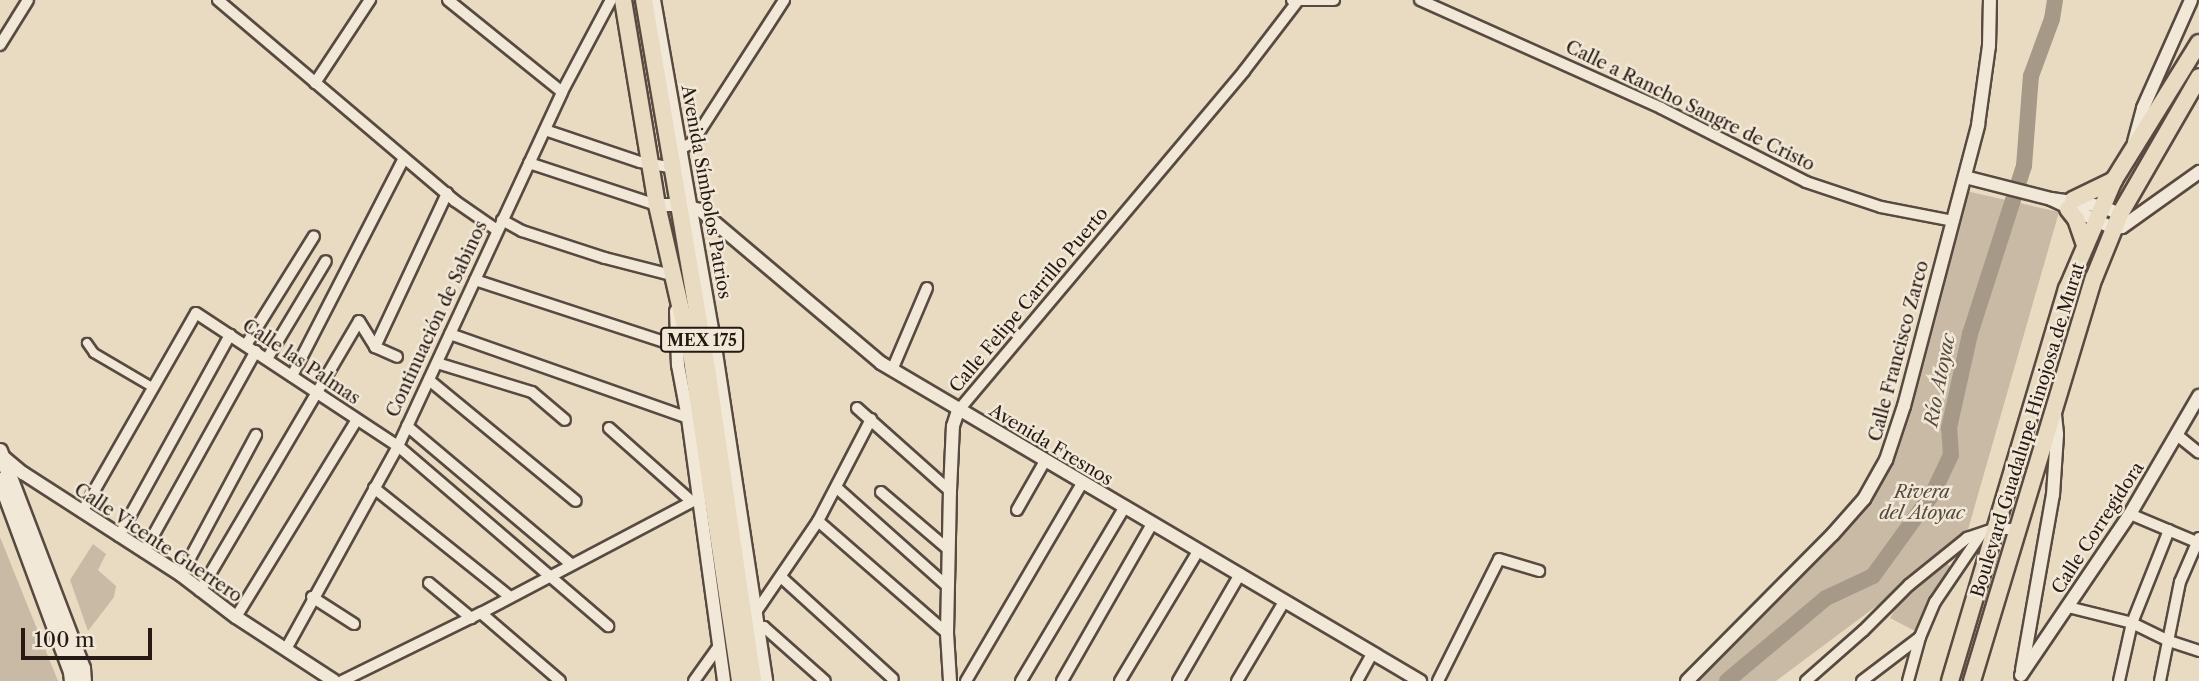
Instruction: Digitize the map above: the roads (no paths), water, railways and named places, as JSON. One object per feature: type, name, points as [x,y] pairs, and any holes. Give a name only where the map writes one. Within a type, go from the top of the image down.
[{"type":"main road","name":"MEX 175","points":[[623,0],[657,205],[691,353],[740,681]]},
{"type":"main road","name":"Avenida Símbolos Patrios","points":[[644,0],[673,168],[684,205],[753,681]]},
{"type":"main road","name":"Boulevard Guadalupe Hinojosa de Murat","points":[[1950,681],[1987,532],[2067,289],[2114,180],[2199,43]]},
{"type":"main road","name":"Boulevard Guadalupe Hinojosa de Murat","points":[[1972,681],[2076,329],[2116,221],[2171,120],[2199,77]]},
{"type":"main road","points":[[2085,245],[2070,204],[2114,180]]},
{"type":"main road","points":[[708,375],[716,353]]},
{"type":"main road","points":[[0,453],[42,577],[72,681]]},
{"type":"main road","points":[[0,480],[83,668],[84,681]]},
{"type":"street","points":[[0,45],[28,0]]},
{"type":"street","points":[[218,0],[447,193],[500,225],[605,258],[671,275]]},
{"type":"street","points":[[315,83],[370,0]]},
{"type":"street","points":[[448,0],[562,92]]},
{"type":"street","name":"Continuación de Sabinos","points":[[286,649],[312,597],[398,446],[562,92],[611,0]]},
{"type":"street","name":"Avenida Símbolos Patrios","points":[[654,0],[684,205],[716,353],[766,681]]},
{"type":"street","points":[[678,150],[692,143],[784,0]]},
{"type":"street","points":[[1294,1],[1334,0]]},
{"type":"street","name":"Calle a Rancho Sangre de Cristo","points":[[1420,0],[1661,108],[1806,182],[1881,207],[1953,221]]},
{"type":"street","name":"Calle Francisco Zarco","points":[[1688,681],[1833,534],[1864,499],[1886,460],[1904,406],[1965,177],[1985,89],[1990,0]]},
{"type":"street","points":[[2133,147],[2143,107],[2191,0]]},
{"type":"street","name":"Calle Felipe Carrillo Puerto","points":[[950,681],[947,634],[950,491],[953,426],[958,411],[1235,81],[1294,1]]},
{"type":"street","points":[[545,130],[651,164],[673,168]]},
{"type":"street","points":[[292,376],[350,269],[404,158]]},
{"type":"street","points":[[529,163],[657,205],[684,205]]},
{"type":"street","points":[[1965,177],[2070,204],[2128,225],[2199,172]]},
{"type":"street","points":[[2177,186],[2199,182]]},
{"type":"street","points":[[375,347],[447,193]]},
{"type":"street","name":"Avenida Fresnos","points":[[684,205],[709,216],[891,370],[1373,654],[1403,677],[1420,681]]},
{"type":"street","points":[[246,345],[314,236]]},
{"type":"street","points":[[267,359],[326,261]]},
{"type":"street","points":[[475,279],[677,346]]},
{"type":"street","points":[[891,370],[927,288]]},
{"type":"street","points":[[676,294],[678,365],[688,418],[694,499],[724,681]]},
{"type":"street","name":"Calle las Palmas","points":[[152,387],[196,313],[356,421],[398,446],[608,625]]},
{"type":"street","points":[[200,591],[359,321],[375,347],[397,357]]},
{"type":"street","points":[[450,334],[688,418]]},
{"type":"street","points":[[119,536],[230,335]]},
{"type":"street","points":[[82,512],[152,387],[94,353],[87,343]]},
{"type":"street","points":[[144,552],[256,351]]},
{"type":"street","points":[[437,363],[532,392],[565,420]]},
{"type":"street","points":[[429,380],[576,501]]},
{"type":"street","name":"Calle Corregidora","points":[[2020,678],[2130,514],[2199,396]]},
{"type":"street","points":[[2020,678],[2053,495],[2057,434],[2054,406]]},
{"type":"street","points":[[857,408],[950,491]]},
{"type":"street","points":[[756,612],[818,521],[871,419]]},
{"type":"street","points":[[236,617],[356,421]]},
{"type":"street","points":[[407,426],[570,564]]},
{"type":"street","points":[[609,428],[694,499]]},
{"type":"street","points":[[181,575],[256,435]]},
{"type":"street","points":[[2177,435],[2199,453]]},
{"type":"street","name":"Calle Vicente Guerrero","points":[[0,453],[23,473],[181,575],[236,617],[334,681]]},
{"type":"street","points":[[1017,510],[1045,461]]},
{"type":"street","points":[[966,681],[1082,483]]},
{"type":"street","points":[[374,488],[509,596]]},
{"type":"street","points":[[836,488],[948,587]]},
{"type":"street","points":[[881,492],[949,550]]},
{"type":"street","points":[[342,681],[476,615],[694,499]]},
{"type":"street","points":[[1021,681],[1124,508]]},
{"type":"street","points":[[2130,514],[2198,541],[2180,582],[2160,681]]},
{"type":"street","points":[[818,521],[947,634]]},
{"type":"street","points":[[1062,681],[1152,524]]},
{"type":"street","points":[[1806,681],[1863,631],[1909,585],[1967,538],[2017,528]]},
{"type":"street","points":[[2119,681],[2132,623],[2169,530]]},
{"type":"street","points":[[1908,681],[1920,638],[1945,585],[1987,532]]},
{"type":"street","points":[[1120,681],[1198,551]]},
{"type":"street","points":[[1438,681],[1499,559],[1539,571]]},
{"type":"street","points":[[1178,681],[1240,575]]},
{"type":"street","points":[[781,577],[893,679]]},
{"type":"street","points":[[429,583],[476,615],[560,681]]},
{"type":"street","points":[[312,597],[354,624]]},
{"type":"street","points":[[1237,681],[1284,602]]},
{"type":"street","points":[[2068,607],[2132,623],[2169,641],[2199,651]]},
{"type":"street","points":[[758,627],[764,627],[825,681]]},
{"type":"street","points":[[1862,681],[1920,638]]},
{"type":"street","points":[[694,681],[719,646]]},
{"type":"street","points":[[1357,681],[1373,654]]},
{"type":"waterway","name":"Río Atoyac","points":[[1727,681],[1826,598],[1873,576],[1933,493],[1951,455],[1949,428],[1970,334],[2024,166],[2031,76],[2052,19],[2055,0]]},
{"type":"park label","name":"Rivera del Atoyac","points":[[1922,503]]}]
